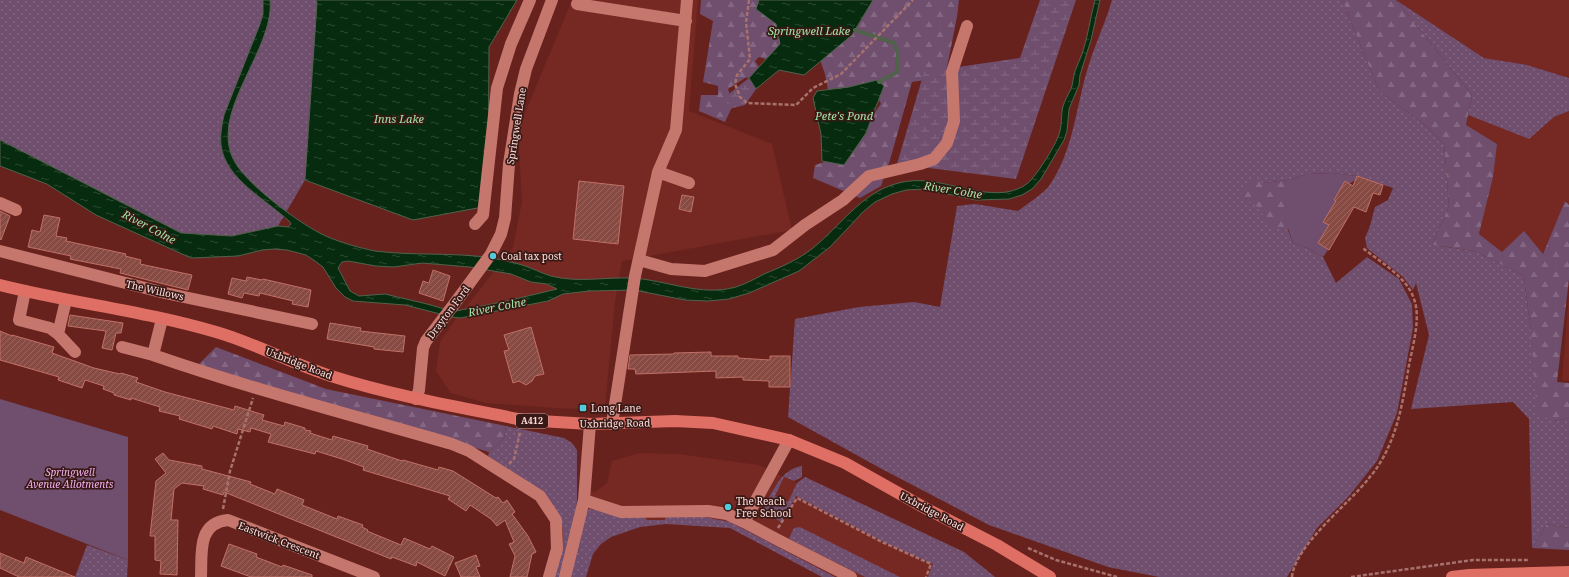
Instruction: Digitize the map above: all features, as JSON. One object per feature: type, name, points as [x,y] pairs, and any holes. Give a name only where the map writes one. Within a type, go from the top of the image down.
[{"type":"main road","name":"Uxbridge Road","points":[[0,284],[25,291],[162,319],[216,332],[329,376],[375,390],[416,399],[523,420],[590,424],[675,421],[713,423],[789,440],[845,463],[925,508],[997,545],[1048,577]]},
{"type":"main road","points":[[1452,577],[1468,575],[1569,572]]},
{"type":"street","points":[[475,224],[483,214],[497,88],[511,44],[530,0]]},
{"type":"street","name":"Springwell Lane","points":[[491,254],[501,234],[504,218],[509,164],[523,81],[552,0]]},
{"type":"street","points":[[612,424],[635,276],[658,172],[676,130],[688,0]]},
{"type":"street","points":[[577,4],[686,21]]},
{"type":"street","points":[[639,260],[671,269],[704,271],[773,250],[805,225],[843,200],[869,176],[920,164],[934,159],[947,143],[954,121],[952,72],[967,26]]},
{"type":"street","points":[[511,44],[533,50]]},
{"type":"street","points":[[658,172],[689,183]]},
{"type":"street","points":[[0,203],[16,210]]},
{"type":"street","name":"The Willows","points":[[0,250],[165,293],[312,324]]},
{"type":"street","name":"Drayton Ford","points":[[416,399],[419,390],[423,348],[432,332],[452,308],[491,254]]},
{"type":"street","points":[[25,291],[19,320],[50,328],[58,334],[75,352]]},
{"type":"street","points":[[58,334],[66,300]]},
{"type":"street","points":[[153,355],[162,319]]},
{"type":"street","points":[[122,347],[153,355],[188,368],[256,388],[452,444],[469,451],[540,496],[556,520],[557,549],[550,577]]},
{"type":"street","points":[[565,577],[584,500],[590,424]]},
{"type":"street","points":[[744,522],[789,440]]},
{"type":"street","points":[[584,500],[621,512],[708,511],[727,514],[851,577]]},
{"type":"street","name":"Eastwick Crescent","points":[[221,521],[228,520],[235,522],[374,577]]},
{"type":"street","points":[[201,577],[202,544],[205,534],[214,524],[221,521]]},
{"type":"path","points":[[749,0],[746,22],[750,59],[737,75],[735,84],[740,97],[747,103],[796,105],[813,88],[841,74],[913,0]]},
{"type":"path","points":[[1292,577],[1293,569],[1301,552],[1369,478],[1387,450],[1400,415],[1417,325],[1414,299],[1407,285],[1363,248]]},
{"type":"path","points":[[221,521],[230,471],[256,388]]},
{"type":"path","points":[[502,472],[514,459],[523,420]]},
{"type":"path","points":[[776,528],[780,527],[797,498],[882,542],[931,564],[926,577]]},
{"type":"shaded area","points":[[572,0],[698,0],[689,111],[772,144],[792,230],[622,261],[615,302],[605,407],[569,409],[486,403],[451,393],[436,371],[440,342],[453,323],[513,248],[522,201],[518,130]]},
{"type":"shaded area","points":[[1396,0],[1569,0],[1569,78],[1527,65],[1484,58]]},
{"type":"shaded area","points":[[1569,111],[1569,205],[1565,201],[1543,254],[1502,252],[1479,234],[1493,177],[1466,125],[1468,115],[1529,139],[1554,117]]},
{"type":"shaded area","points":[[1569,293],[1569,381],[1562,380]]},
{"type":"shaded area","name":"The Reach Free School","points":[[640,453],[678,454],[759,465],[797,483],[805,477],[964,552],[995,577],[822,577],[730,528],[666,524],[640,527],[586,518],[591,490],[594,493],[607,483],[612,461]]},
{"type":"green space","points":[[0,0],[316,0],[305,180],[278,226],[232,236],[181,233],[0,140]]},
{"type":"green space","points":[[701,0],[779,0],[785,40],[775,62],[759,57],[755,61],[759,67],[757,77],[745,78],[728,89],[733,105],[725,122],[699,111],[701,95],[718,95],[718,86],[703,82],[713,21],[700,14]]},
{"type":"green space","points":[[861,0],[959,0],[945,77],[912,82],[881,186],[860,198],[813,178],[815,165],[843,156],[881,104],[873,86],[829,95],[825,74],[819,57]]},
{"type":"green space","points":[[1040,0],[1076,0],[1016,179],[897,164],[924,72],[1020,58]]},
{"type":"green space","points":[[1112,0],[1342,0],[1379,91],[1424,124],[1444,144],[1449,206],[1432,245],[1475,251],[1524,276],[1531,332],[1554,421],[1569,418],[1569,528],[1547,524],[1532,548],[1529,419],[1513,402],[1411,409],[1429,335],[1416,283],[1413,290],[1403,277],[1367,248],[1365,238],[1375,207],[1388,200],[1393,188],[1357,176],[1332,173],[1306,174],[1289,180],[1263,183],[1259,208],[1288,230],[1293,243],[1309,249],[1323,257],[1336,283],[1367,257],[1399,279],[1412,304],[1413,328],[1397,413],[1377,461],[1349,496],[1317,528],[1287,577],[1159,577],[1108,567],[989,525],[880,468],[788,417],[795,319],[859,307],[914,302],[940,307],[957,206],[975,204],[1018,211],[1039,196],[1049,186],[1058,172],[1070,141],[1085,77]]},
{"type":"green space","points":[[1342,0],[1396,0],[1472,95],[1466,125],[1497,144],[1493,177],[1479,234],[1502,252],[1524,231],[1543,254],[1565,201],[1569,205],[1569,279],[1557,382],[1569,383],[1569,418],[1554,421],[1537,414],[1531,332],[1524,276],[1475,251],[1432,245],[1449,206],[1444,144],[1424,124],[1379,91]]},
{"type":"green space","points":[[1396,0],[1484,58],[1527,65],[1569,78],[1569,111],[1554,117],[1529,139],[1468,115],[1472,95]]},
{"type":"green space","points":[[749,78],[756,89],[745,105],[729,109],[725,97]]},
{"type":"green space","points":[[1332,173],[1357,176],[1355,180],[1349,184],[1345,181],[1334,200],[1341,205],[1323,221],[1329,225],[1318,243],[1328,250],[1323,257],[1309,249],[1293,243],[1285,219],[1287,195],[1293,182],[1306,174]]},
{"type":"green space","points":[[1306,174],[1288,230],[1274,227],[1265,219],[1259,208],[1241,196],[1245,184],[1254,179],[1263,183],[1289,180]]},
{"type":"green space","points":[[216,347],[326,389],[506,426],[504,438],[489,452],[197,366]]},
{"type":"green space","name":"Springwell Avenue Allotments","points":[[0,399],[128,437],[128,560],[0,510]]},
{"type":"green space","points":[[506,426],[564,438],[572,443],[577,450],[577,501],[573,531],[562,577],[554,577],[563,543],[562,524],[557,511],[538,489],[488,456],[489,452],[504,438]]},
{"type":"green space","points":[[802,466],[802,477],[794,481],[784,477],[775,496],[788,502],[797,483],[805,477],[964,552],[995,577],[928,577],[933,564],[886,543],[796,496],[781,522],[768,514],[764,519],[762,518],[762,512],[782,477],[794,468]]},
{"type":"green space","points":[[589,509],[644,516],[647,520],[665,520],[665,517],[704,517],[730,522],[835,577],[822,577],[730,528],[666,524],[640,527],[611,537],[601,544],[593,554],[586,577],[569,577],[585,513]]},
{"type":"green space","points":[[1547,524],[1569,528],[1569,550],[1532,548]]},
{"type":"green space","points":[[800,527],[900,577],[865,577],[791,540],[789,538],[794,528]]},
{"type":"green space","points":[[87,545],[128,560],[127,577],[75,577]]},
{"type":"water","name":"River Colne","points":[[263,0],[270,0],[269,20],[262,40],[234,104],[229,125],[229,145],[236,164],[243,174],[266,196],[309,227],[338,241],[375,251],[477,256],[515,263],[547,275],[561,278],[632,278],[697,289],[723,290],[739,286],[795,260],[813,248],[861,203],[872,195],[895,184],[910,181],[926,181],[991,193],[1017,189],[1028,183],[1047,158],[1058,136],[1061,128],[1063,106],[1071,89],[1075,71],[1084,48],[1095,0],[1100,0],[1091,40],[1080,75],[1079,85],[1069,109],[1067,131],[1064,140],[1041,179],[1032,189],[1022,195],[1009,199],[976,200],[924,189],[906,190],[892,194],[875,202],[864,211],[830,247],[799,271],[749,293],[729,299],[708,301],[685,300],[634,290],[589,291],[563,294],[548,301],[460,318],[405,305],[353,301],[345,297],[336,288],[323,267],[306,255],[287,250],[262,250],[238,256],[191,258],[96,215],[47,184],[0,166],[0,140],[181,233],[232,236],[278,226],[288,227],[291,224],[290,222],[248,188],[230,168],[224,157],[221,145],[224,115],[263,14]],"holes":[[[348,261],[376,266],[394,267],[422,263],[470,267],[511,274],[531,282],[547,284],[557,289],[456,311],[385,294],[359,296],[350,291],[338,268],[342,262]]]},
{"type":"water","name":"Inns Lake","points":[[316,0],[517,0],[489,47],[488,206],[413,220],[305,180]]},
{"type":"water","name":"Springwell Lake","points":[[759,0],[873,0],[852,35],[804,75],[779,70],[756,89],[749,78],[780,44],[776,24],[756,9]]},
{"type":"water","name":"Pete's Pond","points":[[877,80],[884,86],[866,133],[844,165],[822,161],[821,134],[813,98],[817,91],[849,87]]},
{"type":"building","points":[[1357,176],[1383,185],[1380,195],[1373,193],[1366,212],[1354,207],[1329,250],[1318,243],[1329,225],[1323,222],[1336,201],[1334,200],[1345,181],[1353,186]]},
{"type":"building","points":[[579,181],[624,186],[618,244],[573,239]]},
{"type":"building","points":[[682,195],[694,197],[691,212],[679,209]]},
{"type":"building","points":[[0,211],[10,216],[1,240],[0,239]]},
{"type":"building","points":[[44,215],[60,218],[56,236],[67,238],[66,241],[126,254],[125,256],[141,260],[140,264],[192,275],[188,290],[120,273],[121,269],[70,259],[71,256],[28,247],[32,230],[40,232]]},
{"type":"building","points":[[433,270],[450,276],[443,301],[419,293],[423,281],[429,283]]},
{"type":"building","points":[[247,277],[263,279],[311,290],[308,307],[292,304],[293,301],[260,293],[259,296],[244,293],[242,298],[228,294],[232,278],[246,281]]},
{"type":"building","points":[[70,315],[123,323],[121,333],[116,333],[112,350],[102,348],[106,331],[68,326]]},
{"type":"building","points":[[330,323],[361,328],[360,331],[405,336],[403,352],[374,349],[374,347],[327,339]]},
{"type":"building","points":[[531,327],[544,374],[535,376],[532,381],[526,385],[519,381],[513,383],[504,351],[509,350],[504,335]]},
{"type":"building","points":[[0,331],[12,336],[54,347],[52,353],[94,368],[138,378],[136,382],[165,392],[234,410],[235,406],[264,415],[262,420],[284,426],[285,422],[305,428],[305,430],[311,431],[310,433],[332,440],[333,436],[368,446],[367,449],[402,461],[403,460],[438,470],[439,467],[453,471],[496,498],[498,497],[503,503],[507,500],[515,512],[512,514],[528,536],[536,552],[532,554],[527,577],[510,577],[515,556],[509,544],[514,542],[505,520],[497,526],[491,519],[470,505],[466,511],[448,499],[450,496],[363,470],[364,467],[316,451],[315,454],[268,442],[271,434],[251,428],[250,432],[238,429],[237,434],[213,426],[212,429],[179,419],[180,416],[159,411],[160,407],[131,398],[131,400],[114,395],[114,393],[103,389],[104,386],[85,380],[82,388],[58,380],[59,377],[0,360]]},
{"type":"building","points":[[711,352],[711,356],[738,356],[738,358],[770,360],[770,356],[790,356],[790,387],[769,387],[769,381],[743,380],[743,377],[716,378],[716,371],[636,374],[635,369],[628,369],[630,355]]},
{"type":"building","points":[[163,453],[169,460],[202,466],[202,469],[251,482],[250,484],[275,494],[277,489],[304,500],[302,505],[337,519],[338,516],[363,525],[362,527],[368,530],[367,531],[401,545],[404,538],[430,549],[432,546],[454,557],[445,576],[417,562],[416,566],[392,557],[391,559],[224,492],[223,495],[203,489],[204,486],[182,483],[174,489],[171,520],[178,520],[177,575],[160,574],[161,561],[155,560],[155,536],[150,536],[156,481],[166,473],[155,459]]},
{"type":"building","points":[[229,544],[257,554],[256,557],[282,567],[283,565],[312,575],[312,577],[251,577],[221,566]]},
{"type":"building","points":[[0,553],[24,563],[26,557],[75,577],[19,577],[0,568]]},
{"type":"building","points":[[476,555],[480,566],[476,567],[480,577],[461,577],[455,563]]},
{"type":"waterway","points":[[855,30],[894,43],[898,53],[897,72],[879,82]]},
{"type":"place","name":"Coal tax post","points":[[493,256]]},
{"type":"place","name":"Long Lane","points":[[583,408]]},
{"type":"place","name":"The Reach Free School","points":[[728,507]]}]
